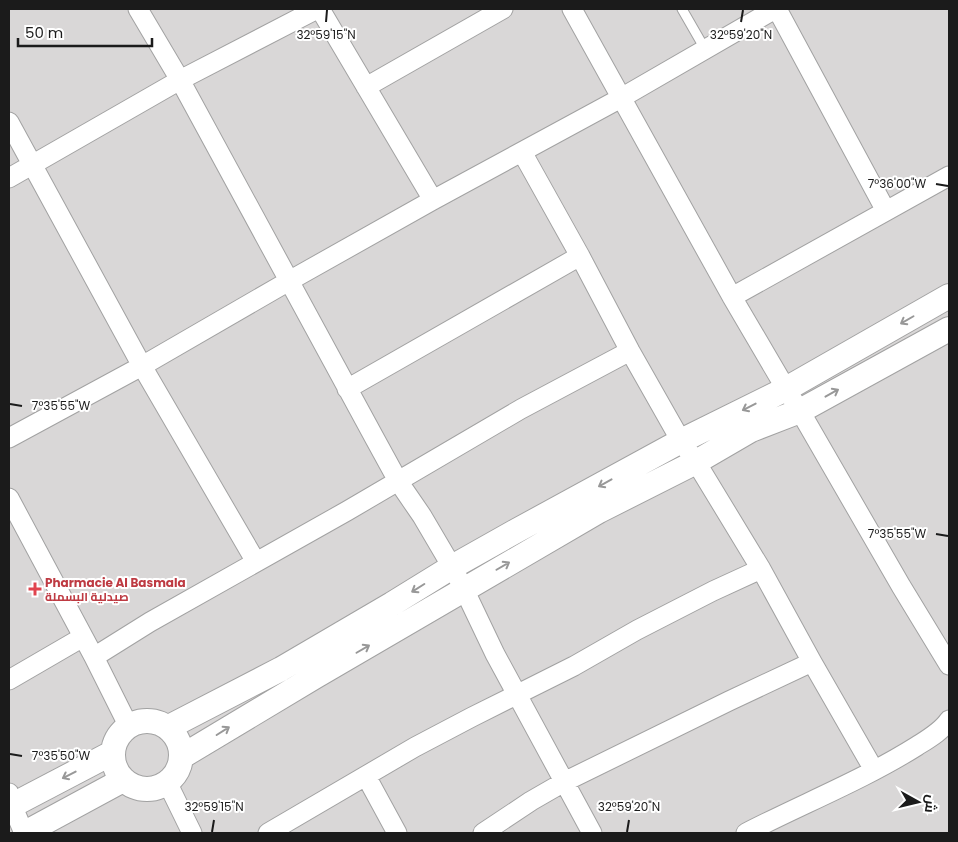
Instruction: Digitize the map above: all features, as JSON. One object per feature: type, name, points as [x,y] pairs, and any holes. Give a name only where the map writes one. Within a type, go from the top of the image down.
[{"type":"street","points":[[138,9],[180,80],[398,481],[422,516],[452,567],[516,694],[592,833]]},
{"type":"street","points":[[9,178],[180,80],[319,9],[433,200]]},
{"type":"street","points":[[366,86],[503,9]]},
{"type":"street","points":[[572,9],[732,297],[949,665]]},
{"type":"street","points":[[9,438],[142,366],[289,281],[621,98],[776,9],[886,211]]},
{"type":"street","points":[[9,122],[142,366],[256,562]]},
{"type":"street","points":[[522,152],[681,441],[696,462],[761,569],[874,770]]},
{"type":"street","points":[[732,297],[949,176]]},
{"type":"street","points":[[347,389],[580,256]]},
{"type":"street","points":[[168,727],[281,669],[385,609],[452,567],[681,441],[786,389],[949,296]]},
{"type":"street","points":[[181,757],[598,511],[696,462],[751,430],[800,411],[949,329]]},
{"type":"street","points":[[94,657],[150,622],[521,409],[630,351]]},
{"type":"street","points":[[9,498],[128,725]]},
{"type":"street","points":[[268,833],[416,747],[472,717],[574,666],[637,630],[713,591],[761,569]]},
{"type":"street","points":[[9,680],[83,637]]},
{"type":"street","points":[[483,833],[531,801],[564,782],[812,662]]},
{"type":"street","points":[[149,720],[159,722],[168,727],[176,736],[180,747],[181,757],[174,775],[167,782],[153,789],[137,788],[123,780],[113,763],[112,753],[114,742],[120,732],[128,725],[138,721],[149,720]]},
{"type":"street","points":[[746,833],[904,754],[928,739],[948,723]]},
{"type":"street","points":[[112,753],[10,802],[25,833],[123,780]]},
{"type":"street","points":[[366,776],[398,833]]},
{"type":"street","points":[[167,782],[192,833]]},
{"type":"lane","points":[[682,9],[705,49]]},
{"type":"shaded area","points":[[9,9],[949,9],[949,833],[9,833]]},
{"type":"place","name":"Pharmacie Al Basmala صيدلية البسملة","points":[[35,589]]}]
